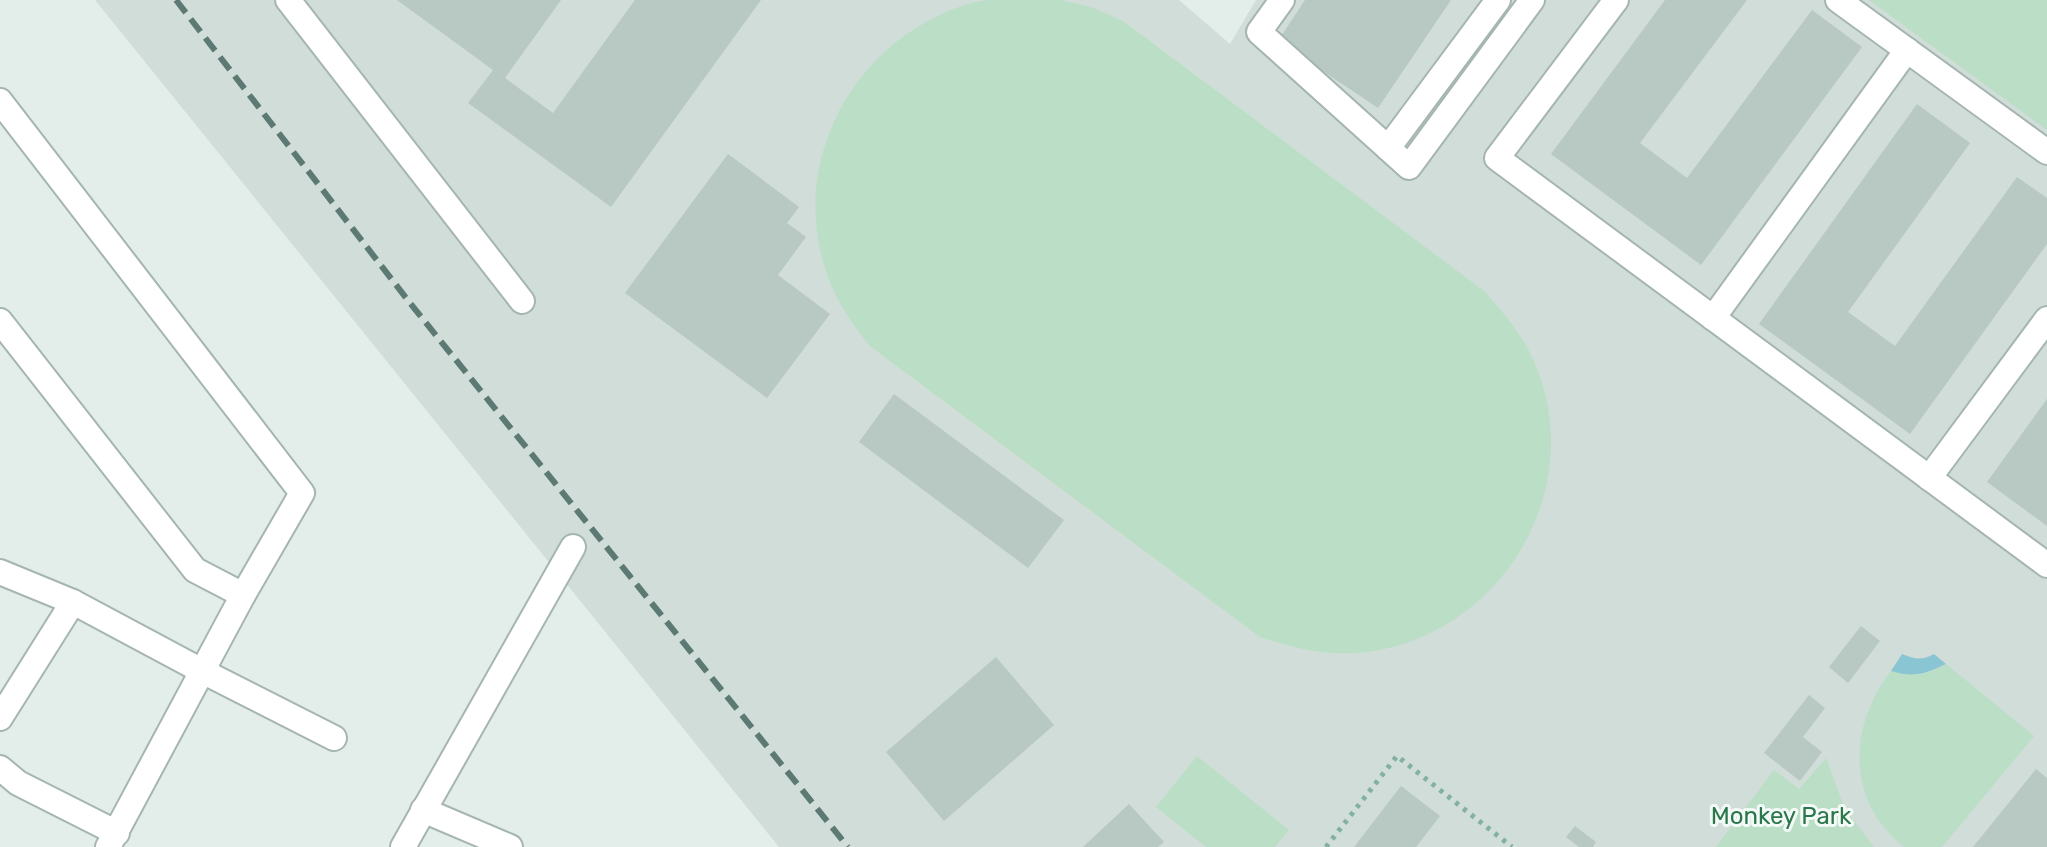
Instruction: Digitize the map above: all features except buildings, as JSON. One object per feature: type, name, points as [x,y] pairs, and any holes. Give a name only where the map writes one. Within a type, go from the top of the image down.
[{"type":"street","points":[[288,0],[522,301]]},
{"type":"street","points":[[1282,0],[1259,32],[1409,167],[1532,0]]},
{"type":"street","points":[[1388,148],[1498,0]]},
{"type":"street","points":[[1616,0],[1497,158],[2047,565]]},
{"type":"street","points":[[1838,0],[2047,152]]},
{"type":"street","points":[[1713,318],[1907,50]]},
{"type":"street","points":[[0,101],[302,493],[243,595],[113,840],[18,783],[0,768]]},
{"type":"street","points":[[1929,478],[2047,319]]},
{"type":"street","points":[[0,321],[195,570],[243,595]]},
{"type":"street","points":[[403,847],[573,547]]},
{"type":"street","points":[[0,572],[73,602],[334,738]]},
{"type":"street","points":[[0,718],[73,602]]},
{"type":"street","points":[[423,810],[510,847]]},
{"type":"path","points":[[1326,847],[1397,756],[1512,847]]},
{"type":"shaded area","points":[[95,0],[1179,0],[1230,44],[1256,0],[2047,0],[2047,847],[779,847]]},
{"type":"green space","points":[[989,0],[1061,0],[1091,7],[1123,21],[1484,291],[1508,318],[1528,349],[1546,398],[1551,448],[1544,496],[1526,541],[1498,582],[1461,615],[1417,639],[1367,652],[1312,650],[1260,637],[870,346],[861,335],[833,289],[820,249],[816,214],[817,180],[824,147],[854,86],[876,60],[902,37],[932,19],[959,7]]},
{"type":"green space","points":[[1869,0],[2047,0],[2047,130]]},
{"type":"green space","points":[[1946,664],[2034,736],[1942,847],[1904,847],[1885,829],[1871,808],[1863,786],[1861,739],[1877,693],[1891,671],[1920,674]]},
{"type":"green space","points":[[1197,756],[1289,830],[1275,847],[1206,847],[1156,807]]},
{"type":"green space","name":"Monkey Park","points":[[1826,758],[1845,809],[1874,847],[1716,847],[1774,770],[1799,789]]},
{"type":"water","points":[[1902,654],[1926,658],[1934,654],[1946,664],[1919,674],[1891,671]]},
{"type":"railway","points":[[176,0],[410,303],[848,847]]}]
